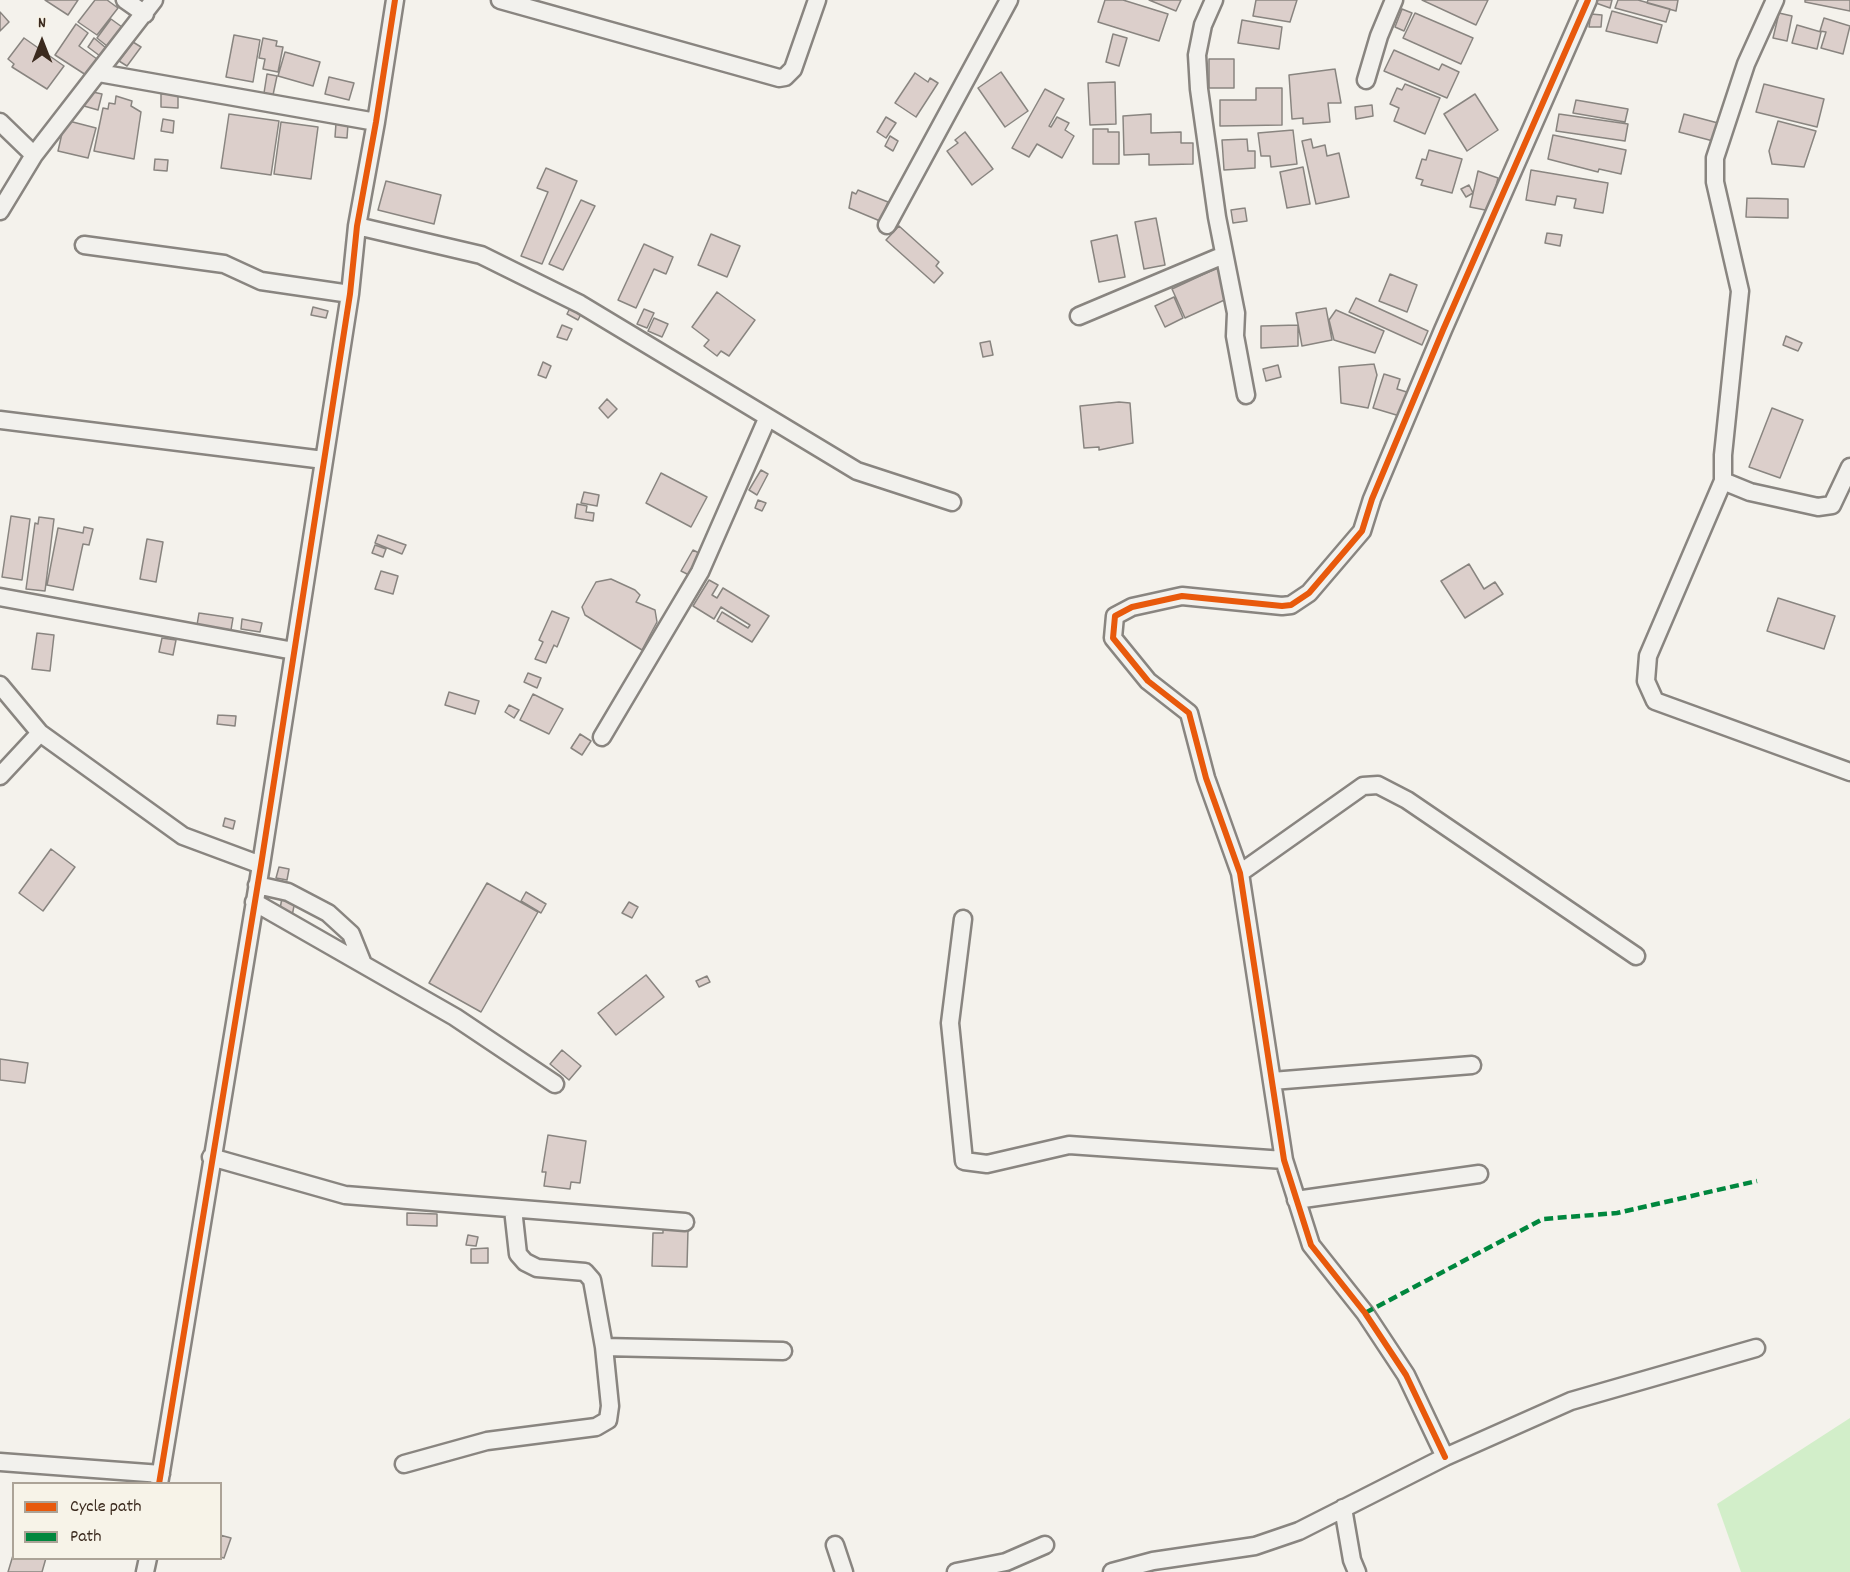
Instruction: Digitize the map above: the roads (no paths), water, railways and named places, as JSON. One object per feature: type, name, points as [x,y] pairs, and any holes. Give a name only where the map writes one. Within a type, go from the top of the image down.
[{"type":"street","points":[[0,211],[34,155],[149,7],[125,0]]},
{"type":"street","points":[[0,1461],[160,1479],[211,1157],[261,865],[350,294],[357,226],[395,0]]},
{"type":"street","points":[[500,0],[779,78],[785,77],[793,69],[817,0]]},
{"type":"street","points":[[887,225],[1009,0]]},
{"type":"street","points":[[1214,0],[1203,25],[1197,55],[1199,89],[1224,255],[1236,313],[1235,336],[1246,395]]},
{"type":"street","points":[[1366,80],[1379,36],[1394,0]]},
{"type":"street","points":[[1445,1457],[1406,1375],[1365,1313],[1311,1245],[1284,1160],[1240,873],[1206,778],[1189,713],[1148,681],[1123,652],[1113,638],[1115,616],[1132,607],[1182,596],[1291,605],[1309,593],[1362,531],[1372,499],[1443,330],[1588,0]]},
{"type":"street","points":[[1775,0],[1746,64],[1715,158],[1715,182],[1740,291],[1723,454],[1723,481],[1648,656],[1646,681],[1655,701],[1850,772]]},
{"type":"street","points":[[99,73],[376,122]]},
{"type":"street","points":[[0,122],[34,155]]},
{"type":"street","points":[[357,226],[480,255],[580,303],[767,419],[857,471],[952,502]]},
{"type":"street","points":[[84,245],[224,264],[261,281],[350,294]]},
{"type":"street","points":[[1079,316],[1224,255]]},
{"type":"street","points":[[602,737],[700,572],[767,419]]},
{"type":"street","points":[[0,420],[324,460]]},
{"type":"street","points":[[1723,481],[1750,492],[1818,507],[1832,505],[1850,467]]},
{"type":"street","points":[[0,597],[294,651]]},
{"type":"street","points":[[0,685],[40,733],[183,836],[261,865]]},
{"type":"street","points":[[0,776],[40,733]]},
{"type":"street","points":[[1240,873],[1363,786],[1378,785],[1407,800],[1636,956]]},
{"type":"street","points":[[255,894],[288,892],[328,913],[351,934],[363,964]]},
{"type":"street","points":[[255,894],[363,964],[455,1017],[555,1084]]},
{"type":"street","points":[[963,918],[950,1023],[964,1161],[987,1164],[1069,1145],[1284,1160]]},
{"type":"street","points":[[1272,1080],[1472,1065]]},
{"type":"street","points":[[211,1157],[345,1195],[685,1222]]},
{"type":"street","points":[[1296,1200],[1479,1174]]},
{"type":"street","points":[[404,1464],[487,1441],[596,1427],[608,1420],[610,1406],[604,1347],[592,1280],[585,1272],[537,1268],[525,1262],[518,1254],[513,1209]]},
{"type":"street","points":[[604,1347],[783,1351]]},
{"type":"street","points":[[1113,1572],[1153,1561],[1255,1546],[1299,1531],[1445,1457],[1571,1401],[1756,1347]]},
{"type":"street","points":[[1343,1508],[1352,1560],[1357,1572]]},
{"type":"street","points":[[835,1545],[844,1572]]},
{"type":"street","points":[[956,1572],[1007,1567],[1045,1545]]}]
